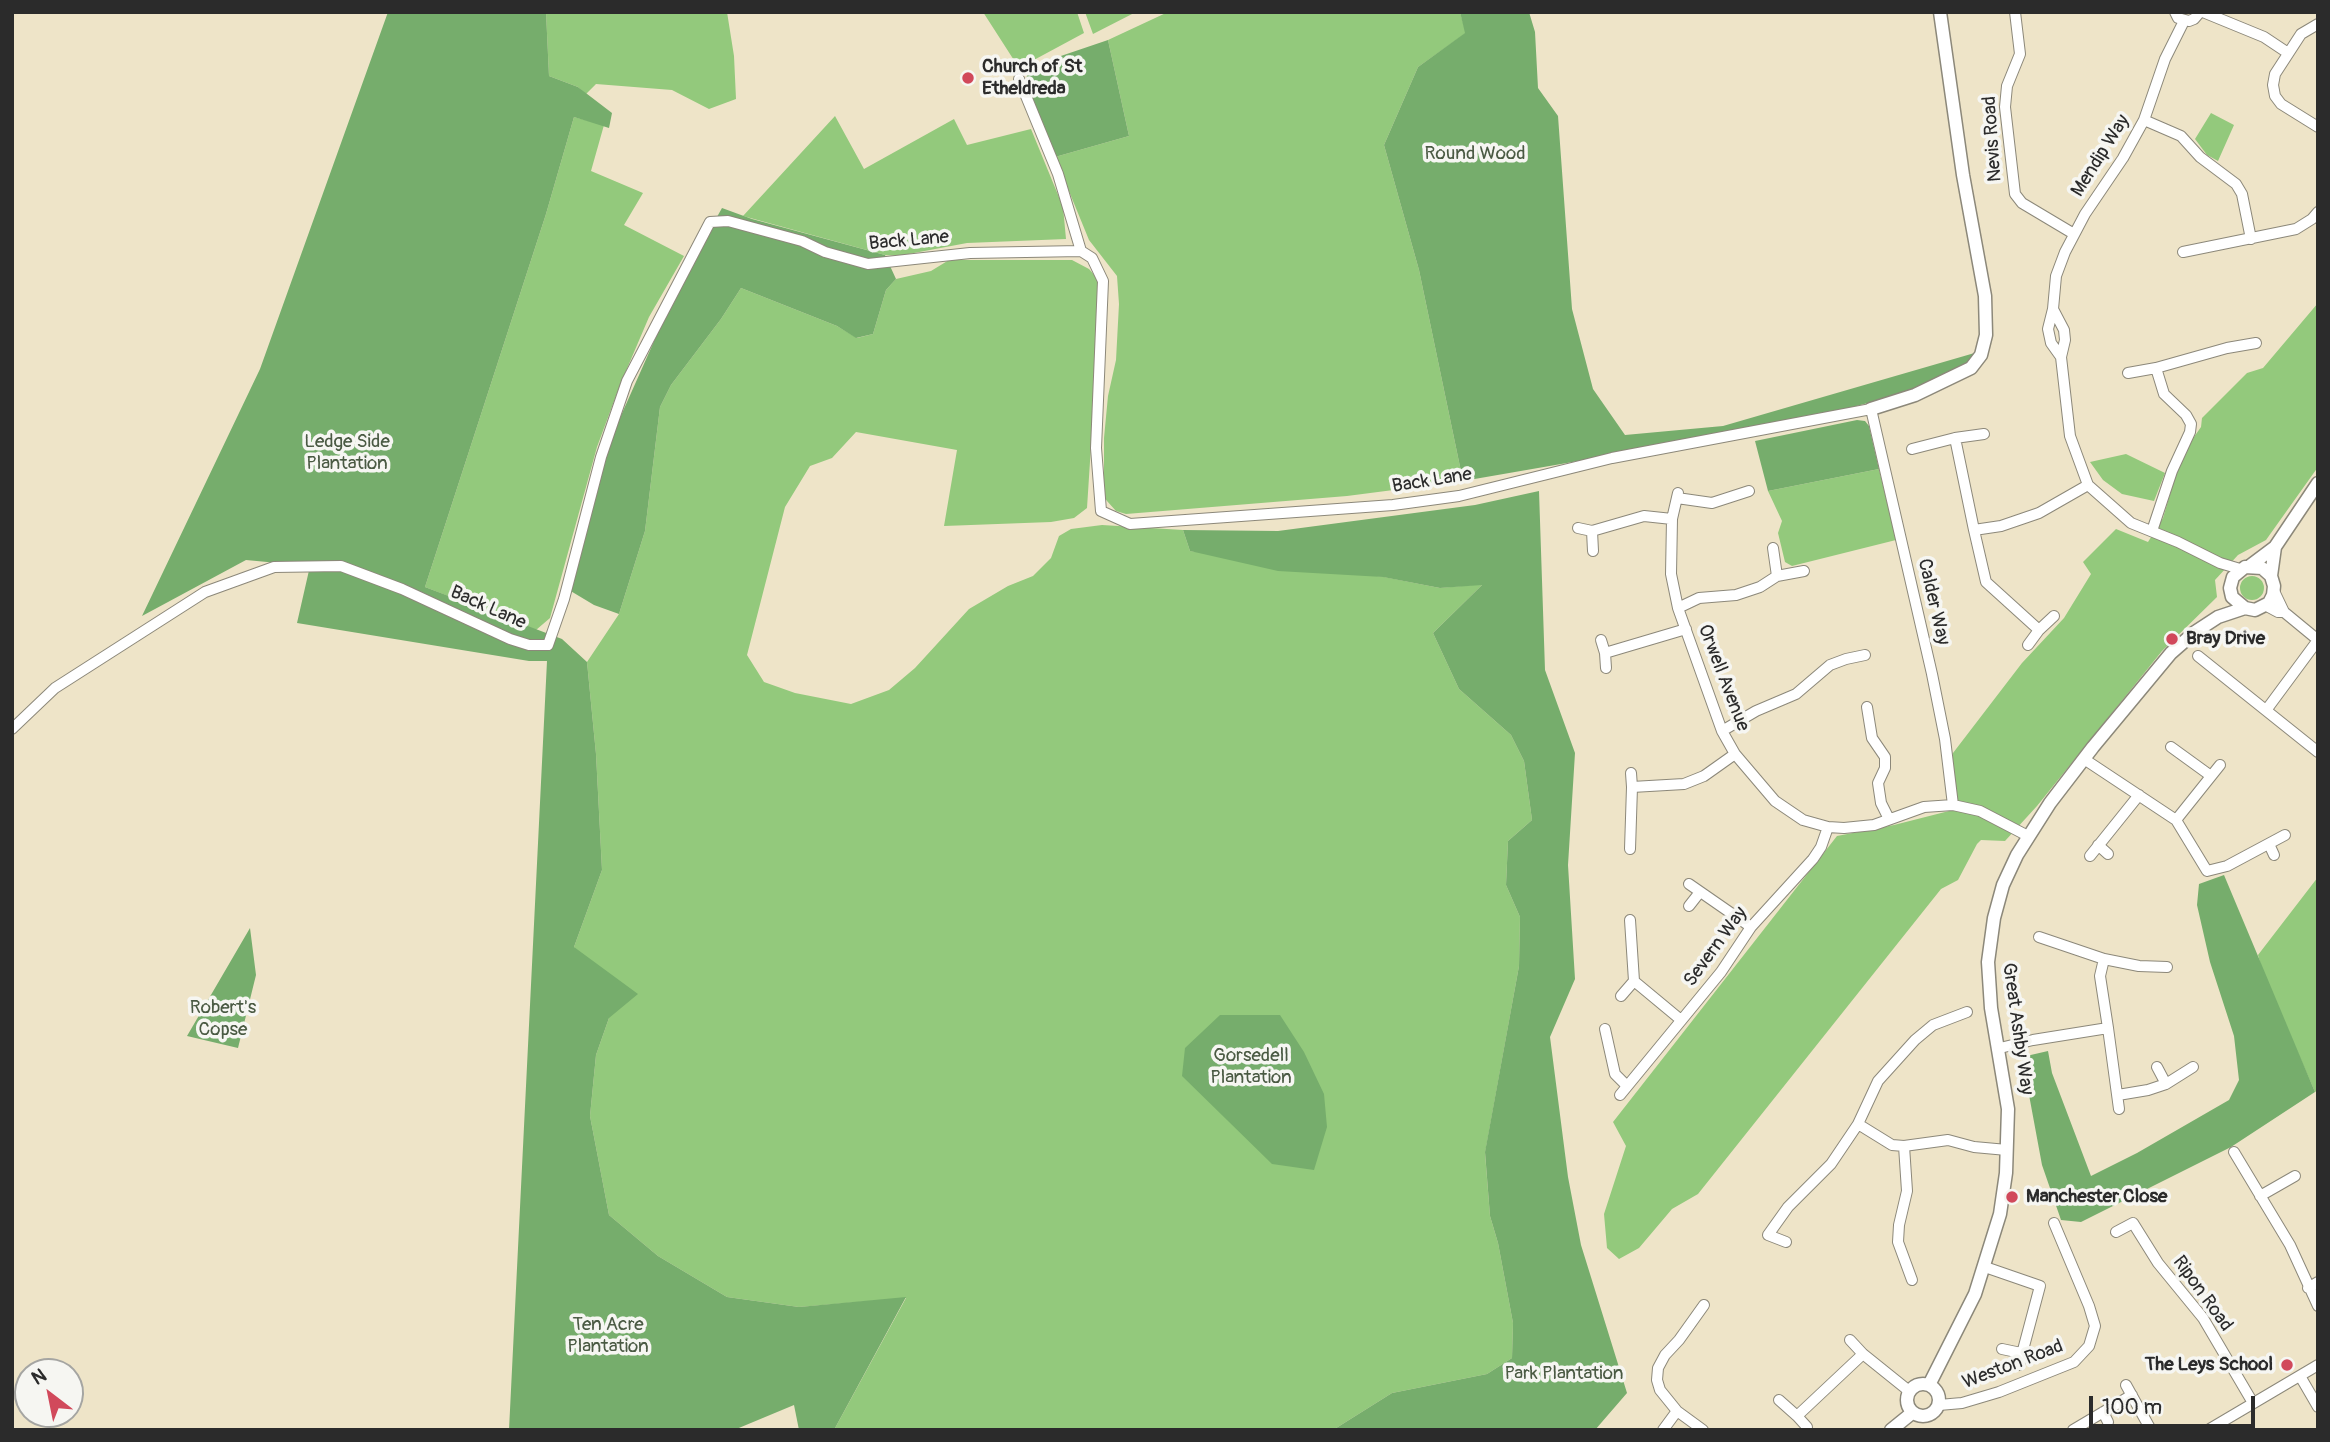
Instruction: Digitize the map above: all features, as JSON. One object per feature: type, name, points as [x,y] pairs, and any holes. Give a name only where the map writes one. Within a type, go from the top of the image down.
[{"type":"street","points":[[1871,409],[1915,395],[1971,368],[1981,355],[1986,335],[1984,296],[1961,163],[1940,12]]},
{"type":"street","name":"Nevis Road","points":[[2015,12],[2020,54],[2007,86],[2005,107],[2015,194],[2022,203],[2074,234]]},
{"type":"street","points":[[2175,12],[2184,21],[2194,19],[2201,12],[2264,37],[2288,53]]},
{"type":"street","name":"Mendip Way","points":[[2053,309],[2056,276],[2074,234],[2144,120],[2165,60],[2184,21]]},
{"type":"street","points":[[2318,24],[2305,30],[2273,80],[2275,96],[2287,109],[2318,127]]},
{"type":"street","points":[[1019,79],[1058,174],[1081,251]]},
{"type":"street","points":[[2144,120],[2181,136],[2200,157],[2236,184],[2244,201],[2252,239]]},
{"type":"street","points":[[2183,253],[2302,227],[2318,212]]},
{"type":"street","name":"Back Lane","points":[[12,729],[55,688],[205,592],[274,567],[341,566],[402,589],[510,639],[529,645],[548,645],[570,576],[601,457],[627,381],[710,222],[728,221],[802,241],[825,252],[868,264],[970,253],[1081,251],[1092,258],[1103,281],[1096,448],[1101,511],[1130,523],[1393,505],[1459,496],[1612,458],[1871,409]]},
{"type":"street","points":[[2053,309],[2066,340],[2061,357],[2070,436],[2088,485],[2131,523],[2220,563],[2262,568],[2271,576]]},
{"type":"street","points":[[2053,309],[2048,329],[2051,343],[2061,357]]},
{"type":"street","points":[[2128,373],[2256,343]]},
{"type":"street","points":[[2152,531],[2191,424],[2186,415],[2164,394],[2156,368]]},
{"type":"street","name":"Calder Way","points":[[1871,409],[1932,674],[1945,739],[1953,805]]},
{"type":"street","points":[[1912,449],[1984,434]]},
{"type":"street","points":[[1955,438],[1986,582],[2039,630]]},
{"type":"street","points":[[2231,583],[2245,567],[2275,547],[2318,483]]},
{"type":"street","points":[[1974,530],[2001,526],[2039,513],[2088,485]]},
{"type":"street","name":"Orwell Avenue","points":[[1749,491],[1712,503],[1678,496],[1672,519],[1671,574],[1678,608],[1722,731],[1735,754],[1784,809],[1803,820],[1828,827],[1853,828],[1889,820],[1924,807],[1953,805],[1992,816],[2028,836]]},
{"type":"street","points":[[1578,528],[1592,531],[1644,516],[1672,519]]},
{"type":"street","points":[[1592,531],[1593,551]]},
{"type":"street","points":[[2267,709],[2318,640],[2284,612],[2274,591],[2271,576],[2275,547]]},
{"type":"street","points":[[1773,548],[1777,576]]},
{"type":"street","points":[[2220,563],[2231,583],[2232,597],[2245,608],[2255,610],[2265,606],[2274,591]]},
{"type":"street","points":[[1678,608],[1699,598],[1737,595],[1760,587],[1777,576],[1804,571]]},
{"type":"street","name":"Great Ashby Way","points":[[2218,617],[2232,597]]},
{"type":"street","points":[[2265,606],[2270,610],[2284,612]]},
{"type":"street","name":"Great Ashby Way","points":[[1929,1385],[1975,1294],[2000,1214],[2007,1150],[2008,1109],[1988,978],[1990,935],[2003,885],[2028,836],[2084,759],[2171,653],[2218,617],[2245,608]]},
{"type":"street","points":[[2028,645],[2054,616]]},
{"type":"street","points":[[1605,653],[1686,629]]},
{"type":"street","points":[[1601,640],[1606,668]]},
{"type":"street","points":[[1722,731],[1756,711],[1796,694],[1830,665],[1865,655]]},
{"type":"street","points":[[2197,656],[2318,752]]},
{"type":"street","points":[[1867,707],[1872,738],[1885,757],[1885,768],[1878,783],[1881,803],[1889,820]]},
{"type":"street","points":[[2171,747],[2211,776]]},
{"type":"street","points":[[1632,787],[1684,784],[1704,776],[1735,754]]},
{"type":"street","points":[[2084,759],[2176,820],[2207,871],[2227,866],[2285,835]]},
{"type":"street","points":[[2176,820],[2220,765]]},
{"type":"street","points":[[1630,849],[1631,773]]},
{"type":"street","points":[[2090,856],[2139,795]]},
{"type":"street","name":"Severn Way","points":[[1620,1095],[1731,960],[1751,927],[1813,859],[1821,847],[1828,827]]},
{"type":"street","points":[[2269,844],[2274,855]]},
{"type":"street","points":[[2098,845],[2108,854]]},
{"type":"street","points":[[1689,884],[1751,927]]},
{"type":"street","points":[[1689,906],[1700,891]]},
{"type":"street","points":[[1621,996],[1634,981],[1630,920]]},
{"type":"street","points":[[2039,937],[2104,959],[2139,966],[2167,967]]},
{"type":"street","points":[[2104,959],[2100,976],[2119,1109]]},
{"type":"street","points":[[1634,981],[1681,1020]]},
{"type":"street","points":[[1786,1242],[1768,1235],[1788,1207],[1831,1164],[1858,1124],[1878,1081],[1933,1025],[1967,1012]]},
{"type":"street","points":[[2000,1048],[2108,1028]]},
{"type":"street","points":[[1605,1029],[1615,1074],[1627,1086]]},
{"type":"street","points":[[2157,1067],[2166,1084]]},
{"type":"street","points":[[2118,1095],[2166,1084],[2193,1067]]},
{"type":"street","points":[[1858,1124],[1885,1142],[1903,1146],[1948,1140],[1974,1147],[2007,1150]]},
{"type":"street","points":[[1903,1146],[1907,1191],[1898,1242],[1912,1280]]},
{"type":"street","points":[[2234,1152],[2290,1245],[2318,1306]]},
{"type":"street","points":[[2260,1196],[2295,1176]]},
{"type":"street","name":"Weston Road","points":[[1939,1405],[1962,1403],[1999,1392],[2074,1362],[2090,1346],[2095,1326],[2054,1223]]},
{"type":"street","name":"Ripon Road","points":[[2116,1232],[2133,1223],[2158,1264],[2203,1318],[2253,1403]]},
{"type":"street","points":[[1985,1267],[2040,1286],[2019,1365]]},
{"type":"street","points":[[2308,1288],[2318,1282]]},
{"type":"street","points":[[1703,1430],[1677,1411],[1660,1390],[1657,1380],[1658,1368],[1665,1355],[1704,1305]]},
{"type":"street","points":[[1850,1340],[1909,1391]]},
{"type":"street","points":[[2002,1349],[2021,1353]]},
{"type":"street","points":[[1797,1416],[1863,1354]]},
{"type":"street","points":[[2207,1430],[2318,1365]]},
{"type":"street","points":[[2300,1376],[2318,1407]]},
{"type":"street","points":[[1891,1430],[1912,1413],[1928,1416],[1933,1414],[1939,1405],[1938,1393],[1929,1385],[1918,1384],[1909,1391],[1906,1400],[1912,1413]]},
{"type":"street","points":[[2126,1385],[2151,1430]]},
{"type":"street","points":[[2073,1430],[2132,1395]]},
{"type":"street","points":[[1779,1400],[1807,1427]]},
{"type":"street","points":[[1663,1430],[1677,1411]]},
{"type":"street","points":[[2103,1412],[2108,1422]]},
{"type":"green space","name":"Ledge Side Plantation","points":[[388,12],[546,12],[549,76],[578,87],[612,113],[609,128],[574,117],[546,214],[425,587],[562,639],[587,662],[596,754],[602,870],[574,947],[638,994],[609,1018],[596,1055],[590,1116],[609,1215],[658,1256],[727,1297],[799,1307],[906,1297],[834,1430],[799,1430],[794,1405],[734,1430],[509,1430],[547,661],[529,661],[297,623],[310,566],[246,560],[142,616],[260,369]]},
{"type":"green space","points":[[546,12],[727,12],[734,56],[736,99],[709,109],[672,90],[596,84],[586,94],[578,87],[549,76]]},
{"type":"green space","points":[[983,12],[1077,12],[1084,33],[1019,68]]},
{"type":"green space","points":[[1085,12],[1136,12],[1093,34]]},
{"type":"green space","points":[[1168,12],[1460,12],[1466,33],[1418,67],[1384,145],[1419,270],[1463,481],[1347,496],[1126,514],[1116,511],[1104,497],[1104,438],[1108,396],[1116,360],[1119,304],[1117,276],[1089,240],[1055,157],[1129,136],[1108,40]]},
{"type":"green space","name":"Round Wood","points":[[1460,12],[1529,12],[1535,32],[1538,88],[1558,116],[1572,309],[1593,389],[1625,435],[1723,426],[1978,352],[1976,359],[1959,370],[1905,393],[1786,425],[1463,481],[1419,270],[1384,145],[1418,67],[1465,33]]},
{"type":"green space","points":[[1108,40],[1129,136],[1055,157],[1025,82],[1027,76],[1052,59]]},
{"type":"green space","points":[[2211,113],[2234,125],[2218,161],[2207,155],[2195,139]]},
{"type":"green space","points":[[835,116],[864,169],[954,119],[967,145],[1031,129],[1063,207],[1066,239],[967,243],[898,256],[885,255],[743,216]]},
{"type":"green space","points":[[574,117],[604,125],[591,171],[643,193],[624,225],[684,256],[649,317],[620,385],[597,447],[550,618],[536,630],[425,587],[546,214]]},
{"type":"green space","points":[[722,208],[752,219],[885,255],[896,279],[886,290],[873,334],[856,338],[837,326],[741,288],[671,385],[660,407],[645,531],[619,614],[594,605],[569,590],[611,438],[680,283]]},
{"type":"green space","points":[[949,260],[1072,260],[1089,269],[1097,278],[1101,291],[1087,508],[1074,518],[1051,522],[944,526],[957,450],[856,432],[832,458],[810,466],[785,507],[747,655],[764,682],[795,693],[851,704],[889,690],[915,668],[969,609],[1008,586],[1033,576],[1051,558],[1059,536],[1071,529],[1102,525],[1183,530],[1190,551],[1384,577],[1440,588],[1483,584],[1433,633],[1459,689],[1511,735],[1524,761],[1532,820],[1508,841],[1506,885],[1520,917],[1519,966],[1485,1153],[1490,1216],[1498,1243],[1513,1323],[1512,1358],[1487,1374],[1392,1393],[1333,1430],[834,1430],[906,1298],[799,1307],[727,1297],[658,1256],[609,1215],[590,1116],[596,1055],[609,1018],[574,947],[602,870],[596,754],[587,662],[619,614],[645,531],[660,407],[671,385],[741,288],[837,326],[857,338],[873,334],[886,290],[896,279],[931,271]]},
{"type":"green space","points":[[2318,303],[2318,467],[2266,540],[2238,555],[2215,580],[2217,597],[2162,651],[2037,806],[2005,841],[1981,840],[1977,844],[1958,880],[1941,889],[1698,1194],[1672,1209],[1639,1248],[1619,1259],[1607,1248],[1604,1214],[1626,1146],[1613,1122],[1837,836],[1949,811],[1946,788],[1953,753],[2022,663],[2064,618],[2091,574],[2083,562],[2116,529],[2148,542],[2163,518],[2182,454],[2201,427],[2202,418],[2247,373],[2263,368]]},
{"type":"green space","points":[[1857,420],[1865,421],[1869,426],[1879,469],[1768,491],[1755,441]]},
{"type":"green space","points":[[2126,454],[2165,473],[2154,501],[2122,494],[2103,480],[2090,462]]},
{"type":"green space","points":[[1879,469],[1896,540],[1792,566],[1785,562],[1778,533],[1782,521],[1768,491]]},
{"type":"green space","name":"Park Plantation","points":[[1539,491],[1545,670],[1575,753],[1568,865],[1575,979],[1550,1037],[1568,1177],[1581,1245],[1627,1393],[1595,1430],[1333,1430],[1392,1393],[1487,1374],[1512,1358],[1513,1323],[1498,1243],[1490,1216],[1485,1152],[1519,966],[1520,917],[1506,885],[1508,841],[1532,820],[1524,761],[1511,735],[1459,689],[1433,633],[1482,585],[1440,588],[1383,577],[1278,571],[1190,551],[1183,530],[1278,531],[1475,505]]},
{"type":"green space","points":[[2252,576],[2260,580],[2264,588],[2260,596],[2252,600],[2244,596],[2240,588],[2244,580]]},
{"type":"green space","points":[[2224,875],[2315,1092],[2231,1147],[2081,1222],[2061,1220],[2042,1165],[2022,1057],[2048,1051],[2052,1073],[2091,1176],[2229,1100],[2239,1080],[2234,1036],[2210,962],[2197,905],[2199,884]]},
{"type":"green space","points":[[2318,877],[2318,1090],[2315,1092],[2263,973],[2258,955]]},
{"type":"green space","name":"Robert's Copse","points":[[250,928],[256,975],[238,1048],[187,1036]]},
{"type":"green space","name":"Gorsedell Plantation","points":[[1220,1015],[1280,1015],[1304,1052],[1324,1094],[1327,1127],[1314,1170],[1272,1164],[1182,1076],[1185,1048]]},
{"type":"place","name":"Church of St Etheldreda","points":[[968,78]]},
{"type":"place","name":"Bray Drive","points":[[2172,639]]},
{"type":"place","name":"Manchester Close","points":[[2012,1197]]},
{"type":"place","name":"The Leys School","points":[[2287,1365]]},
{"type":"park label","name":"Ten Acre Plantation","points":[[608,1336]]}]
